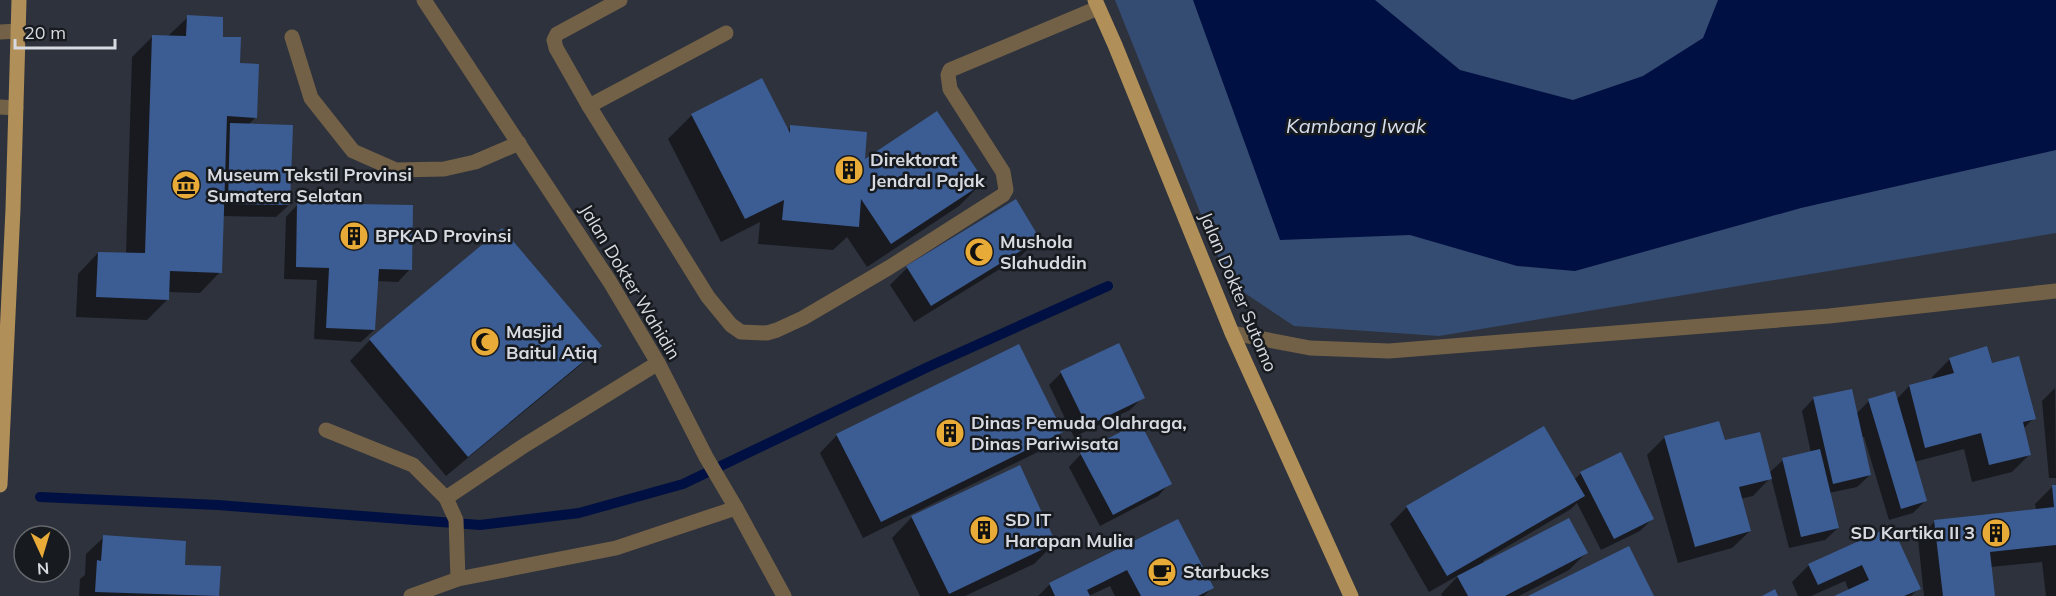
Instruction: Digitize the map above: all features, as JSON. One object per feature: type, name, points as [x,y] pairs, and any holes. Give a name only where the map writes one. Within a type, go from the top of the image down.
[{"type":"main road","points":[[0,485],[18,24],[21,0]]},
{"type":"main road","name":"Jalan Dokter Sutomo","points":[[1096,4],[1115,45],[1232,333],[1351,596]]},
{"type":"street","name":"Jalan Dokter Wahidin","points":[[424,0],[610,282],[658,363],[706,457],[784,596]]},
{"type":"street","points":[[620,0],[557,34],[554,40],[555,48],[708,297],[731,325],[741,332],[767,333],[803,318],[880,273],[1002,195],[1006,190],[1003,172],[950,89],[948,82],[950,70],[1096,4]]},
{"type":"street","points":[[0,32],[18,24]]},
{"type":"street","points":[[589,106],[726,33]]},
{"type":"street","points":[[292,37],[311,98],[353,151],[396,170],[444,169],[475,162],[519,143]]},
{"type":"street","points":[[0,107],[16,108]]},
{"type":"street","points":[[1232,333],[1310,348],[1389,351],[1829,316],[2056,291]]},
{"type":"street","points":[[446,498],[525,445],[658,363]]},
{"type":"street","points":[[326,430],[413,465],[446,498],[456,520],[459,579]]},
{"type":"street","points":[[411,596],[459,579],[616,548],[736,508]]},
{"type":"shaded area","name":"Kambang Iwak","points":[[1115,0],[2056,0],[2056,233],[1439,336],[1294,326],[1228,282]]},
{"type":"water","name":"Kambang Iwak","points":[[1193,0],[1375,0],[1460,70],[1573,100],[1643,76],[1703,38],[1718,0],[2056,0],[2056,150],[1801,208],[1575,271],[1517,266],[1410,235],[1280,240]]},
{"type":"building","name":"Museum Tekstil Provinsi Sumatera Selatan","points":[[187,15],[223,17],[223,37],[241,37],[240,63],[259,64],[257,118],[227,116],[222,273],[170,271],[169,300],[96,297],[98,252],[145,253],[152,35],[186,36]]},
{"type":"building","name":"Direktorat Jendral Pajak","points":[[762,78],[790,133],[790,125],[867,132],[865,159],[937,111],[985,182],[891,244],[861,199],[859,227],[782,220],[784,200],[745,219],[691,114]]},
{"type":"building","name":"Museum Tekstil Provinsi Sumatera Selatan","points":[[230,123],[293,125],[290,205],[228,204]]},
{"type":"building","points":[[1016,199],[1040,239],[931,306],[906,266]]},
{"type":"building","name":"BPKAD Provinsi","points":[[297,203],[413,205],[412,270],[379,269],[375,330],[326,328],[329,268],[296,267]]},
{"type":"building","name":"Masjid Baitul Atiq","points":[[502,228],[602,346],[468,457],[369,339]]},
{"type":"building","points":[[1119,343],[1145,398],[1087,426],[1060,371]]},
{"type":"building","name":"Dinas Pemuda Olahraga, Dinas Pariwisata","points":[[1019,344],[1063,432],[881,522],[836,434]]},
{"type":"building","points":[[1987,346],[1992,363],[2019,356],[2036,419],[2023,422],[2031,455],[1989,465],[1981,433],[1925,448],[1909,385],[1954,373],[1949,358]]},
{"type":"building","points":[[1852,389],[1871,475],[1833,484],[1813,397]]},
{"type":"building","points":[[1895,391],[1927,501],[1901,509],[1868,399]]},
{"type":"building","points":[[1719,421],[1725,440],[1760,432],[1772,479],[1739,487],[1751,531],[1695,547],[1664,436]]},
{"type":"building","points":[[1140,422],[1172,484],[1113,515],[1080,453]]},
{"type":"building","points":[[1544,426],[1585,496],[1447,576],[1406,506]]},
{"type":"building","points":[[1820,449],[1839,528],[1801,537],[1782,458]]},
{"type":"building","points":[[1621,452],[1654,519],[1614,539],[1580,472]]},
{"type":"building","name":"SD IT Harapan Mulia","points":[[1020,465],[1056,543],[949,594],[911,516]]},
{"type":"building","name":"SD Kartika II 3","points":[[2052,485],[2056,485],[2056,545],[1990,552],[1995,596],[1943,596],[1934,520],[2054,507]]},
{"type":"building","points":[[1569,518],[1588,553],[1505,596],[1468,596],[1457,576]]},
{"type":"building","points":[[1178,519],[1214,588],[1198,596],[1141,596],[1127,570],[1087,590],[1090,596],[1055,596],[1049,583]]},
{"type":"building","points":[[1892,526],[1921,589],[1904,596],[1834,596],[1869,580],[1862,565],[1818,585],[1808,564]]},
{"type":"building","points":[[103,535],[186,541],[185,565],[221,566],[219,596],[95,592],[97,560],[101,561]]},
{"type":"building","points":[[1629,546],[1654,596],[1528,596]]},
{"type":"building","points":[[1775,589],[1778,596],[1762,596]]},
{"type":"waterway","points":[[40,497],[218,505],[480,525],[579,513],[683,484],[930,366],[1108,286]]},
{"type":"place","name":"Direktorat Jendral Pajak","points":[[849,170]]},
{"type":"place","name":"Museum Tekstil Provinsi Sumatera Selatan","points":[[186,185]]},
{"type":"place","name":"BPKAD Provinsi","points":[[354,236]]},
{"type":"place","name":"Mushola Slahuddin","points":[[979,252]]},
{"type":"place","name":"Masjid Baitul Atiq","points":[[485,342]]},
{"type":"place","name":"Dinas Pemuda Olahraga, Dinas Pariwisata","points":[[950,433]]},
{"type":"place","name":"SD IT Harapan Mulia","points":[[984,530]]},
{"type":"place","name":"SD Kartika II 3","points":[[1996,533]]},
{"type":"place","name":"Starbucks","points":[[1162,572]]}]
